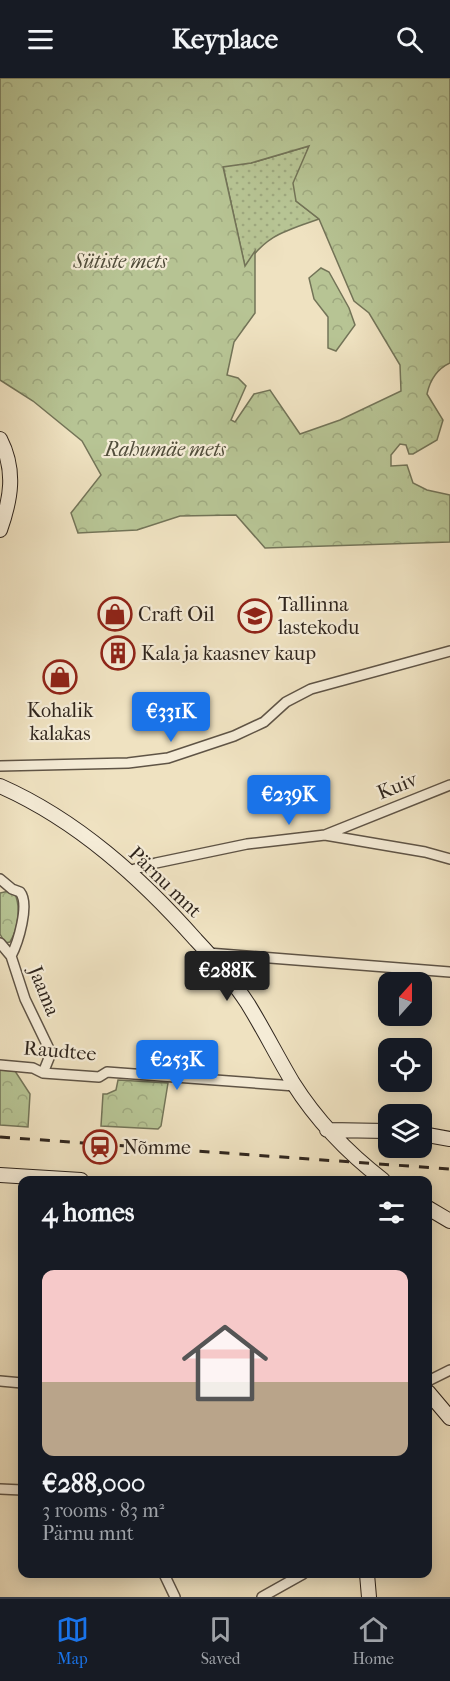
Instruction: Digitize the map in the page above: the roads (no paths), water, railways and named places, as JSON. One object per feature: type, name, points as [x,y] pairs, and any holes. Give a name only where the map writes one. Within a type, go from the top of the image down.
[{"type":"main road","points":[[0,440],[11,473],[9,495],[0,530]]},
{"type":"main road","name":"Pärnu mnt","points":[[0,786],[76,828],[128,871],[169,910],[208,953],[247,1004],[295,1086],[327,1130],[379,1176]]},
{"type":"main road","points":[[327,1130],[378,1131]]},
{"type":"main road","points":[[432,1136],[450,1139]]},
{"type":"main road","points":[[0,1175],[18,1176]]},
{"type":"main road","points":[[432,1215],[450,1221]]},
{"type":"main road","points":[[432,1397],[450,1418]]},
{"type":"main road","points":[[367,1578],[369,1597]]},
{"type":"street","points":[[0,766],[128,763],[168,758],[234,736],[264,722],[286,702],[311,689],[450,651]]},
{"type":"street","name":"Kuiv","points":[[325,835],[450,785]]},
{"type":"street","points":[[128,871],[248,844],[325,835],[425,852],[450,859]]},
{"type":"street","name":"Jaama","points":[[0,879],[12,890],[24,896],[18,942],[11,956]]},
{"type":"street","name":"Jaama","points":[[0,943],[11,956],[25,999],[51,1053],[45,1069]]},
{"type":"street","points":[[208,953],[450,972]]},
{"type":"street","name":"Raudtee","points":[[0,1065],[99,1077],[107,1072],[295,1086]]},
{"type":"street","points":[[432,1379],[450,1370]]},
{"type":"street","points":[[0,1381],[18,1383]]},
{"type":"street","points":[[0,1489],[18,1490]]},
{"type":"street","points":[[166,1578],[175,1597]]},
{"type":"street","points":[[262,1597],[296,1578]]},
{"type":"railway","points":[[0,1137],[450,1169]]},
{"type":"place","name":"Craft Oil","points":[[115,614]]},
{"type":"place","name":"Tallinna lastekodu","points":[[255,616]]},
{"type":"place","name":"Kala ja kaasnev kaup","points":[[118,653]]},
{"type":"place","name":"Kohalik kalakas","points":[[60,677]]},
{"type":"place","name":"Nõmme","points":[[100,1147]]},
{"type":"park label","name":"Sütiste mets","points":[[120,261]]},
{"type":"park label","name":"Rahumäe mets","points":[[165,449]]}]
